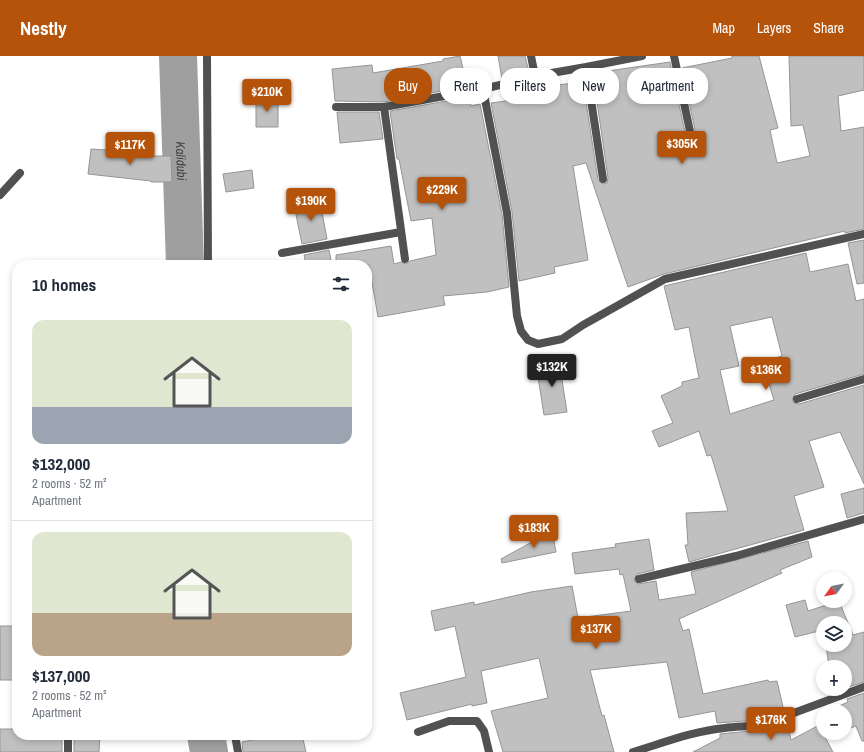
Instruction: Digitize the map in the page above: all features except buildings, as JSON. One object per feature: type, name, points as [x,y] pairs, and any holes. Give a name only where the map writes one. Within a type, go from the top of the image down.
[{"type":"street","points":[[207,56],[208,260]]},
{"type":"street","points":[[531,56],[533,68]]},
{"type":"street","points":[[560,72],[642,56]]},
{"type":"street","points":[[674,56],[691,136]]},
{"type":"street","points":[[586,67],[603,180]]},
{"type":"street","points":[[336,107],[384,107],[440,97]]},
{"type":"street","points":[[486,104],[508,213],[516,316],[521,331],[528,340],[538,344],[562,339],[583,325],[665,279],[864,234]]},
{"type":"street","points":[[384,107],[405,259]]},
{"type":"street","points":[[0,195],[20,173]]},
{"type":"street","points":[[282,253],[401,232]]},
{"type":"street","points":[[797,400],[864,379]]},
{"type":"street","points":[[639,580],[736,556],[864,519]]},
{"type":"street","points":[[633,752],[688,735],[725,728],[749,727],[764,724],[864,687]]},
{"type":"street","points":[[418,732],[449,721],[477,721],[484,731],[489,752]]},
{"type":"street","points":[[68,740],[68,752]]},
{"type":"street","points":[[236,740],[238,752]]},
{"type":"waterway","name":"Kalidubi","points":[[178,56],[185,260]]},
{"type":"waterway","name":"Kalidubi","points":[[207,740],[209,752]]}]
